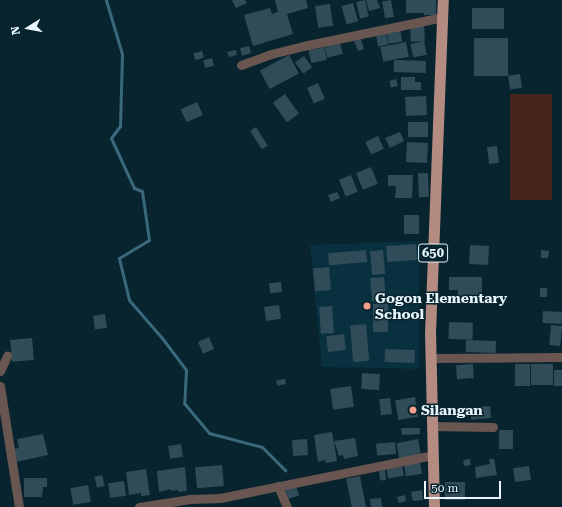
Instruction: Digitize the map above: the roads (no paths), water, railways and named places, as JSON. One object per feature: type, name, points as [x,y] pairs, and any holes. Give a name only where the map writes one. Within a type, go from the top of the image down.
[{"type":"main road","name":"650","points":[[434,507],[430,333],[443,0]]},
{"type":"street","points":[[241,65],[270,54],[443,17]]},
{"type":"street","points":[[0,371],[7,356]]},
{"type":"street","points":[[431,358],[562,357]]},
{"type":"street","points":[[0,386],[19,507]]},
{"type":"street","points":[[432,426],[493,426]]},
{"type":"street","points":[[139,507],[190,499],[220,498],[433,455]]},
{"type":"street","points":[[278,486],[288,507]]},
{"type":"waterway","points":[[106,0],[122,54],[120,126],[111,138],[134,188],[142,191],[149,240],[119,258],[129,300],[162,338],[186,370],[184,403],[209,433],[262,447],[285,470]]},
{"type":"place","name":"Gogon Elementary School","points":[[367,306]]},
{"type":"place","name":"Silangan","points":[[413,410]]}]
